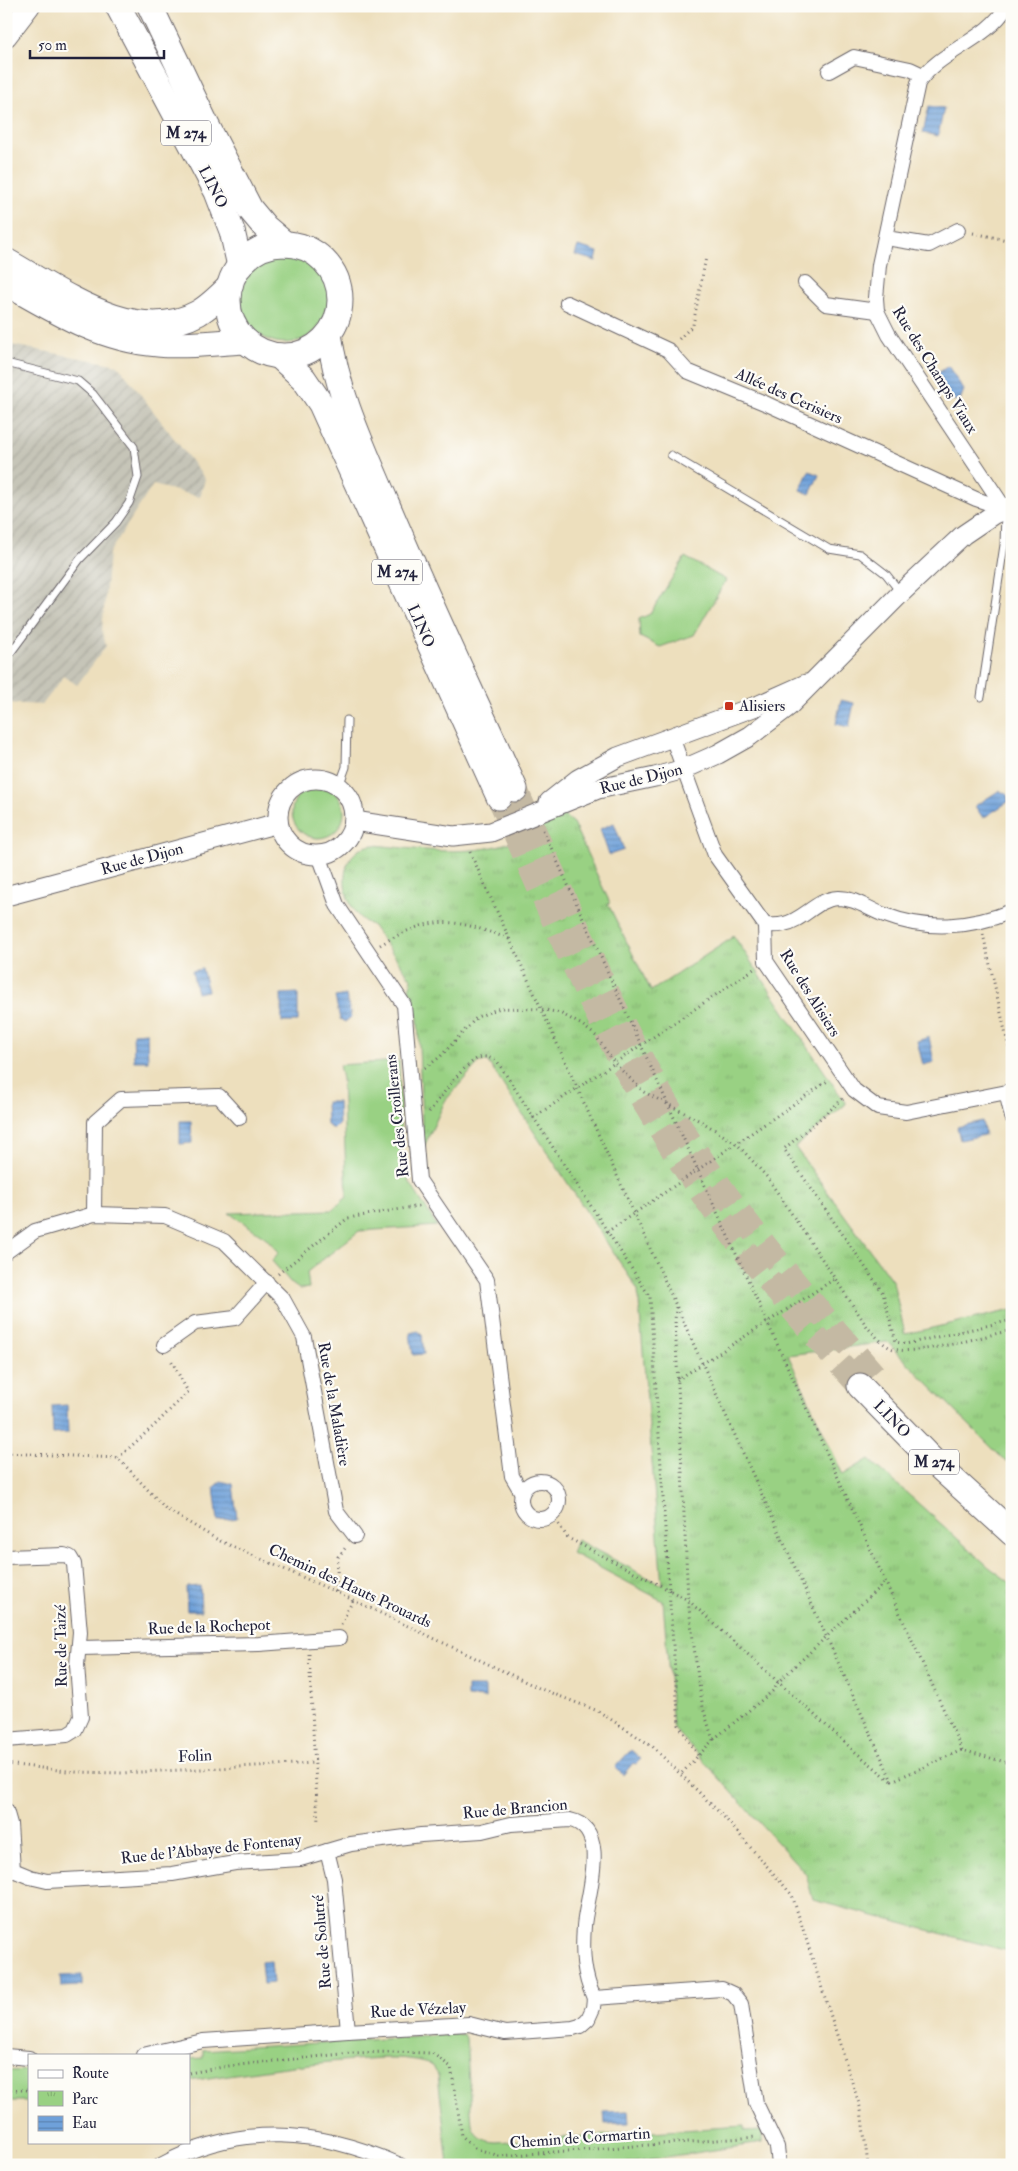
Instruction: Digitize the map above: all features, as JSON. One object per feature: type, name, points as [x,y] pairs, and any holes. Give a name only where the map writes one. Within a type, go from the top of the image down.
[{"type":"highway","name":"LINO","points":[[118,6],[217,192],[230,223],[235,276],[229,311],[235,327],[246,341],[261,351],[279,356],[307,352],[329,334],[338,318],[340,299],[332,271],[312,252],[285,244],[265,227],[250,209],[207,126],[150,6]]},
{"type":"highway","name":"LINO","points":[[235,276],[257,251],[270,246],[285,244]]},
{"type":"highway","points":[[6,261],[99,312],[140,324],[161,324],[190,317],[208,306],[235,276]]},
{"type":"highway","points":[[6,283],[88,328],[127,340],[185,345],[246,341]]},
{"type":"highway","name":"LINO","points":[[279,356],[304,379],[321,404],[507,793],[353,423],[339,386],[329,334]]},
{"type":"highway","name":"LINO","points":[[1012,1510],[870,1384],[935,1463],[1012,1533]]},
{"type":"main road","points":[[6,36],[28,6]]},
{"type":"street","points":[[829,71],[854,57],[910,69],[923,75],[994,22],[1007,6]]},
{"type":"street","name":"Rue des Champs Viaux","points":[[923,75],[915,91],[886,238],[876,298],[877,311],[889,335],[1008,507]]},
{"type":"street","points":[[886,238],[929,245],[958,230]]},
{"type":"street","points":[[805,283],[826,304],[877,311]]},
{"type":"street","name":"Allée des Cerisiers","points":[[567,303],[668,350],[687,371],[767,404],[976,500],[1008,507]]},
{"type":"street","name":"Rue de Dijon","points":[[354,821],[423,833],[462,836],[491,832],[598,788],[655,777],[684,769],[718,754],[750,736],[788,708],[806,692],[812,682],[901,593],[963,535],[1008,507]]},
{"type":"street","name":"Rue de Dijon","points":[[535,814],[594,769],[644,746],[759,705],[812,682]]},
{"type":"street","points":[[672,737],[715,855],[765,925],[783,925],[820,903],[835,898],[851,900],[884,915],[913,923],[958,925],[980,921],[1012,911]]},
{"type":"street","points":[[315,778],[328,780],[339,786],[350,802],[354,821],[350,834],[342,844],[332,851],[319,855],[297,850],[285,838],[278,822],[280,803],[291,787],[302,781],[315,778]]},
{"type":"street","name":"Rue de Dijon","points":[[6,896],[278,822]]},
{"type":"street","name":"Rue des Croillerans","points":[[319,855],[337,905],[404,1005],[419,1180],[487,1280],[512,1476],[522,1493],[522,1506],[528,1516],[541,1520],[552,1516]]},
{"type":"street","name":"Rue des Alisiers","points":[[765,925],[766,961],[840,1073],[854,1090],[878,1108],[906,1112],[1009,1092],[1012,1117]]},
{"type":"street","points":[[94,1214],[95,1122],[121,1099],[219,1096],[239,1118]]},
{"type":"street","name":"Rue de la Maladière","points":[[6,1252],[35,1231],[94,1214],[165,1216],[224,1241],[268,1282],[283,1299],[304,1336],[336,1511],[355,1536]]},
{"type":"street","points":[[164,1345],[195,1322],[235,1318],[268,1282]]},
{"type":"street","points":[[522,1493],[531,1483],[537,1481],[550,1483],[558,1492],[560,1499],[557,1511],[552,1516]]},
{"type":"street","name":"Rue de Taizé","points":[[6,1558],[58,1554],[70,1557],[76,1571],[80,1648],[77,1665],[81,1717],[78,1726],[72,1733],[62,1737],[6,1740]]},
{"type":"street","name":"Rue de la Rochepot","points":[[80,1648],[339,1638]]},
{"type":"street","points":[[6,1810],[10,1824],[10,1872]]},
{"type":"street","name":"Rue de Brancion","points":[[421,1835],[482,1831],[510,1824],[570,1820],[582,1824],[590,1834],[592,1841],[593,1872],[584,1927],[584,1971],[594,1998]]},
{"type":"street","name":"Rue de l'Abbaye de Fontenay","points":[[10,1872],[47,1881],[163,1874],[245,1862],[300,1860],[351,1844],[421,1835]]},
{"type":"street","name":"Rue de Solutré","points":[[327,1851],[334,1879],[348,2031]]},
{"type":"street","points":[[594,1998],[715,1989],[728,1990],[733,1994],[743,2011],[756,2103],[762,2119],[773,2136],[779,2165]]},
{"type":"street","name":"Rue de Vézelay","points":[[147,2054],[208,2040],[348,2031],[469,2024],[505,2033],[573,2028],[580,2026],[588,2019],[593,2008],[594,1998]]},
{"type":"street","points":[[6,2056],[28,2058]]},
{"type":"street","points":[[161,2165],[192,2151],[220,2142],[250,2136],[282,2134],[304,2135],[341,2143],[370,2152],[400,2165]]},
{"type":"lane","points":[[6,362],[78,381],[88,390],[134,447],[138,477],[125,510],[80,559],[6,659]]},
{"type":"lane","points":[[670,455],[829,548],[860,554],[886,574],[901,593]]},
{"type":"lane","points":[[981,697],[1008,507]]},
{"type":"lane","points":[[339,786],[346,767],[346,720]]},
{"type":"path","points":[[958,230],[1012,241]]},
{"type":"path","points":[[668,350],[693,325],[706,257]]},
{"type":"path","points":[[535,814],[962,1750]]},
{"type":"path","points":[[462,836],[892,1781]]},
{"type":"path","points":[[980,921],[1012,1062]]},
{"type":"path","points":[[368,952],[387,941],[434,922],[464,925],[509,939]]},
{"type":"path","points":[[533,1118],[766,961]]},
{"type":"path","points":[[409,1070],[426,1068],[434,1064],[468,1026],[488,1012],[500,1008],[541,1009],[560,1013],[582,1025],[596,1036],[615,1064],[644,1092],[704,1123],[737,1144],[767,1177],[868,1328],[892,1349],[911,1352],[1012,1330]]},
{"type":"path","points":[[413,1120],[427,1114],[465,1068],[480,1057],[487,1057],[497,1061],[650,1297],[679,1725],[699,1757]]},
{"type":"path","points":[[607,1232],[840,1073]]},
{"type":"path","points":[[854,1090],[784,1149],[883,1293],[896,1342],[906,1344],[1012,1320]]},
{"type":"path","points":[[268,1282],[348,1218],[434,1203]]},
{"type":"path","points":[[677,1380],[836,1278]]},
{"type":"path","points":[[676,1306],[677,1380],[688,1600],[703,1708],[713,1740]]},
{"type":"path","points":[[6,1452],[118,1458],[188,1392],[164,1345]]},
{"type":"path","name":"Chemin des Hauts Prouards","points":[[118,1458],[166,1509],[218,1540],[336,1592],[541,1689],[598,1711],[652,1746],[729,1823],[792,1895],[861,2110],[868,2165]]},
{"type":"path","points":[[552,1516],[568,1538],[688,1600],[853,1750],[892,1781]]},
{"type":"path","points":[[336,1592],[338,1557],[355,1536]]},
{"type":"path","points":[[681,1774],[713,1740],[774,1690],[778,1682],[886,1582]]},
{"type":"path","points":[[339,1638],[341,1621],[353,1600]]},
{"type":"path","points":[[308,1640],[318,1823]]},
{"type":"path","points":[[892,1781],[962,1750],[1012,1764]]},
{"type":"path","name":"Folin","points":[[6,1764],[76,1772],[123,1773],[315,1763]]},
{"type":"path","name":"Chemin de Cormartin","points":[[190,2073],[229,2066],[351,2053],[432,2053],[451,2067],[462,2136],[475,2148],[499,2156],[773,2136]]},
{"type":"path","points":[[6,2090],[28,2090]]},
{"type":"shaded area","points":[[6,344],[118,365],[205,479],[200,497],[153,485],[109,553],[102,631],[106,646],[77,685],[64,676],[42,705],[6,703]]},
{"type":"green space","points":[[285,255],[302,258],[310,262],[322,274],[326,282],[329,299],[326,316],[322,324],[310,336],[302,340],[285,343],[268,340],[260,336],[248,324],[244,316],[241,299],[244,282],[248,274],[260,262],[268,258]]},
{"type":"green space","points":[[685,557],[726,580],[694,635],[660,647],[640,637],[639,619],[650,614]]},
{"type":"green space","points":[[313,786],[323,786],[333,790],[340,797],[344,812],[340,827],[333,834],[323,838],[313,838],[303,834],[296,827],[292,817],[292,807],[296,797],[303,790]]},
{"type":"green space","points":[[563,815],[573,823],[610,903],[608,904],[651,991],[732,938],[733,935],[846,1104],[795,1147],[893,1282],[905,1334],[1012,1310],[1012,1465],[998,1454],[887,1342],[788,1355],[843,1475],[869,1459],[989,1567],[1012,1584],[1012,1952],[813,1900],[806,1874],[673,1727],[663,1601],[572,1553],[577,1540],[662,1585],[638,1290],[488,1062],[479,1062],[445,1101],[423,1149],[418,1019],[409,988],[412,980],[372,925],[361,919],[353,908],[347,896],[345,882],[346,869],[351,858],[360,849],[374,845],[438,851],[485,848],[517,839]]},
{"type":"green space","points":[[399,1061],[401,1158],[410,1183],[437,1226],[359,1231],[307,1272],[309,1288],[299,1289],[292,1284],[272,1261],[279,1252],[265,1237],[229,1213],[332,1210],[347,1197],[342,1079],[339,1065]]},
{"type":"green space","points":[[464,2034],[466,2038],[472,2125],[478,2135],[487,2140],[496,2142],[744,2126],[744,2131],[762,2130],[762,2143],[625,2163],[448,2165],[438,2075],[433,2065],[414,2060],[394,2058],[353,2060],[291,2066],[190,2081],[190,2059],[203,2058],[203,2050]]},
{"type":"green space","points":[[28,2070],[28,2101],[6,2101],[6,2071]]},
{"type":"water","points":[[929,106],[944,108],[938,136],[923,133]]},
{"type":"water","points":[[578,246],[598,252],[596,261],[575,255]]},
{"type":"water","points":[[948,366],[964,390],[960,400],[949,400],[934,376]]},
{"type":"water","points":[[809,471],[819,475],[810,494],[800,490]]},
{"type":"water","points":[[841,700],[854,703],[849,727],[836,724]]},
{"type":"water","points":[[1000,790],[1007,793],[1008,802],[983,818],[975,806]]},
{"type":"water","points":[[614,823],[624,850],[609,855],[600,829]]},
{"type":"water","points":[[202,969],[208,991],[197,993],[192,971]]},
{"type":"water","points":[[298,993],[298,1022],[282,1022],[281,994]]},
{"type":"water","points":[[346,995],[351,1017],[345,1022],[340,1019],[335,997]]},
{"type":"water","points":[[147,1032],[148,1061],[134,1061],[133,1033]]},
{"type":"water","points":[[929,1037],[934,1062],[923,1065],[917,1041]]},
{"type":"water","points":[[326,1102],[338,1102],[339,1124],[334,1129],[327,1125]]},
{"type":"water","points":[[180,1121],[191,1121],[192,1143],[180,1144]]},
{"type":"water","points":[[982,1121],[985,1135],[960,1140],[957,1127]]},
{"type":"water","points":[[418,1331],[422,1334],[424,1354],[413,1355],[410,1333]]},
{"type":"water","points":[[67,1405],[68,1433],[53,1434],[52,1406]]},
{"type":"water","points":[[221,1481],[233,1484],[237,1518],[218,1521],[214,1487]]},
{"type":"water","points":[[200,1586],[201,1611],[187,1611],[186,1587]]},
{"type":"water","points":[[467,1687],[485,1687],[485,1698],[467,1697]]},
{"type":"water","points":[[631,1750],[641,1759],[636,1764],[633,1763],[623,1775],[615,1767]]},
{"type":"water","points":[[271,1961],[273,1983],[263,1984],[261,1962]]},
{"type":"water","points":[[82,1975],[82,1986],[61,1987],[60,1976]]},
{"type":"water","points":[[628,2111],[629,2123],[605,2124],[604,2112]]},
{"type":"tunnel","points":[[515,789],[611,1000],[677,1122],[699,1157],[747,1223],[879,1381]]},
{"type":"tunnel","points":[[499,797],[595,1008],[637,1090],[661,1130],[706,1199],[754,1263],[860,1386]]},
{"type":"place","name":"Alisiers","points":[[729,706]]}]
